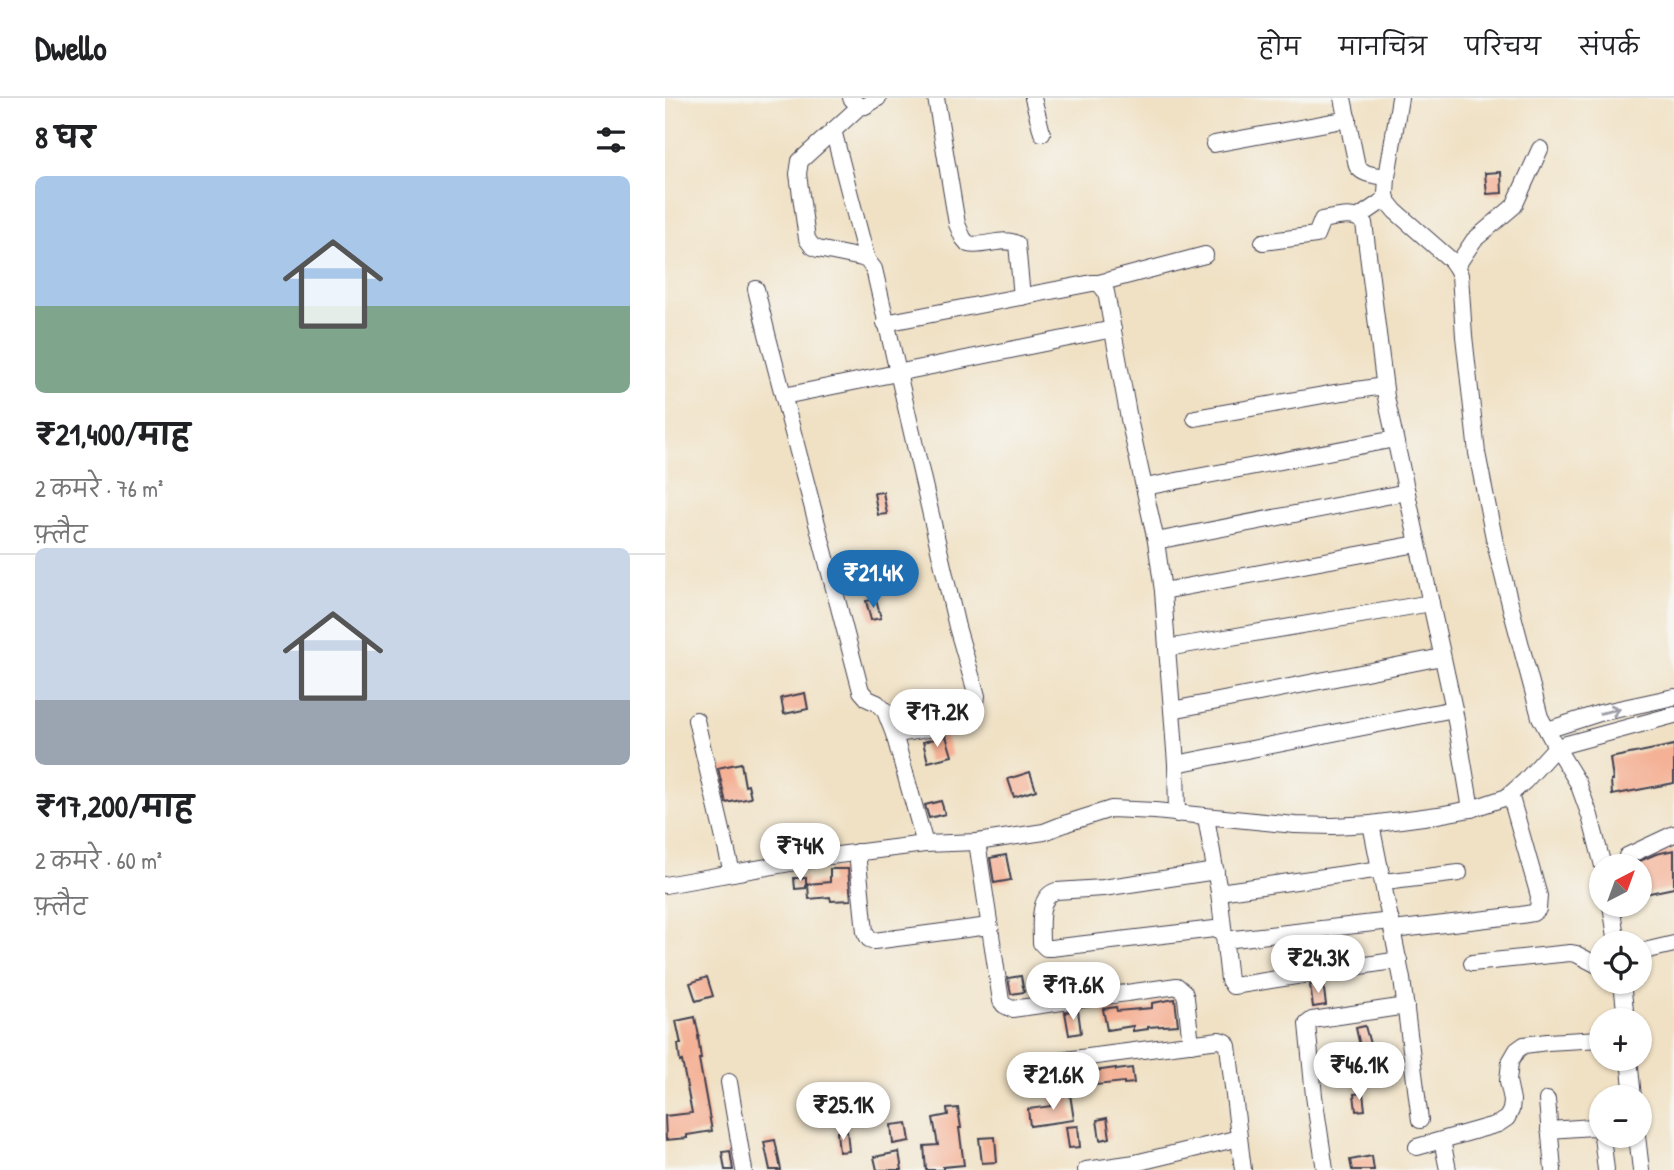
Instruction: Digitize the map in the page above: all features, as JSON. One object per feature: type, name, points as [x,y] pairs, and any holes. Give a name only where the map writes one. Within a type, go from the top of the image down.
[{"type":"street","points":[[867,260],[812,246],[807,239],[797,174],[798,166],[804,157],[834,130],[855,102],[866,106],[878,98]]},
{"type":"street","points":[[936,98],[960,233],[968,244],[974,246],[1010,240],[1017,244],[1022,297]]},
{"type":"street","points":[[1033,98],[1042,133]]},
{"type":"street","points":[[1343,98],[1359,170],[1387,177]]},
{"type":"street","points":[[1401,98],[1387,177],[1387,198],[1390,206],[1456,267],[1459,275],[1477,453],[1495,543],[1543,724],[1579,783],[1600,854]]},
{"type":"street","points":[[1214,144],[1348,118]]},
{"type":"street","points":[[834,130],[867,260],[874,269],[957,627],[977,696],[974,709],[959,720],[894,734]]},
{"type":"street","points":[[1456,267],[1475,240],[1514,206],[1540,149]]},
{"type":"street","points":[[1359,217],[1387,198]]},
{"type":"street","points":[[1263,242],[1316,235],[1322,220],[1352,216],[1359,217],[1364,223],[1384,386],[1454,709],[1471,809]]},
{"type":"street","points":[[885,323],[1099,283],[1205,255]]},
{"type":"street","points":[[1099,283],[1106,292],[1129,419],[1156,541],[1163,591],[1176,764],[1177,814]]},
{"type":"street","points":[[756,289],[861,691],[885,711],[925,844]]},
{"type":"street","points":[[784,396],[1113,329]]},
{"type":"street","points":[[1195,418],[1384,386]]},
{"type":"street","points":[[1145,487],[1395,439]]},
{"type":"street","points":[[1156,541],[1407,492]]},
{"type":"street","points":[[1163,591],[1417,544]]},
{"type":"street","points":[[1167,648],[1431,603]]},
{"type":"street","points":[[1172,710],[1442,657]]},
{"type":"street","points":[[1543,724],[1674,697]]},
{"type":"street","points":[[1176,764],[1454,709]]},
{"type":"street","points":[[665,884],[857,852],[925,844],[977,842],[1044,832],[1111,810],[1155,811],[1296,825],[1371,824],[1471,809],[1510,794],[1556,747],[1674,715]]},
{"type":"street","points":[[696,720],[731,873]]},
{"type":"street","points":[[1216,871],[1049,893],[1044,901],[1041,943],[1046,948],[1051,948],[1533,913],[1538,909],[1539,896],[1510,794]]},
{"type":"street","points":[[1206,817],[1219,892],[1229,980],[1233,986],[1399,960]]},
{"type":"street","points":[[1371,824],[1399,960],[1420,1120]]},
{"type":"street","points":[[1631,854],[1674,834]]},
{"type":"street","points":[[977,842],[1001,1001],[1007,1007],[1012,1009],[1177,986],[1186,998],[1191,1044]]},
{"type":"street","points":[[857,852],[865,932],[869,939],[874,941],[989,926]]},
{"type":"street","points":[[1219,892],[1382,875],[1459,873]]},
{"type":"street","points":[[1652,949],[1674,944]]},
{"type":"street","points":[[1472,963],[1570,953],[1589,961]]},
{"type":"street","points":[[1325,1170],[1307,1024],[1312,1020],[1406,1006]]},
{"type":"street","points":[[1050,1062],[1219,1040],[1226,1042],[1243,1170]]},
{"type":"street","points":[[1417,1147],[1498,1125],[1507,1118],[1511,1110],[1508,1082],[1510,1062],[1517,1050],[1524,1045],[1589,1040]]},
{"type":"street","points":[[729,1082],[744,1170]]},
{"type":"street","points":[[1547,1101],[1553,1170]]},
{"type":"street","points":[[1549,1130],[1589,1127]]},
{"type":"street","points":[[1087,1170],[1136,1166],[1239,1139]]},
{"type":"street","points":[[1443,1140],[1448,1170]]},
{"type":"street","points":[[1603,1148],[1606,1170]]},
{"type":"street","points":[[1638,1148],[1640,1170]]},
{"type":"building","points":[[1501,172],[1502,193],[1487,194],[1485,173]]},
{"type":"building","points":[[883,492],[887,514],[878,515],[874,493]]},
{"type":"building","points":[[876,599],[881,618],[871,620],[866,601]]},
{"type":"building","points":[[805,693],[808,709],[784,714],[781,698]]},
{"type":"building","points":[[946,736],[952,756],[928,762],[923,742]]},
{"type":"building","points":[[1674,745],[1674,783],[1612,795],[1610,758]]},
{"type":"building","points":[[741,763],[745,786],[748,785],[751,798],[726,803],[718,768]]},
{"type":"building","points":[[1030,772],[1036,790],[1014,797],[1008,779]]},
{"type":"building","points":[[941,801],[945,814],[929,818],[925,805]]},
{"type":"building","points":[[1674,850],[1674,888],[1652,893],[1652,856]]},
{"type":"building","points":[[1006,855],[1011,880],[994,883],[990,858]]},
{"type":"building","points":[[830,869],[848,869],[851,900],[831,901],[830,897],[809,899],[808,884],[830,882]]},
{"type":"building","points":[[794,878],[806,878],[806,888],[795,889]]},
{"type":"building","points":[[1021,976],[1024,992],[1011,994],[1008,978]]},
{"type":"building","points":[[707,977],[713,996],[696,1001],[690,983]]},
{"type":"building","points":[[1323,982],[1326,1005],[1313,1007],[1310,985]]},
{"type":"building","points":[[1175,999],[1178,1025],[1133,1031],[1133,1026],[1107,1030],[1103,1009],[1116,1007],[1117,1011],[1152,1008],[1152,1003]]},
{"type":"building","points":[[1078,1010],[1081,1033],[1069,1035],[1065,1012]]},
{"type":"building","points":[[695,1017],[699,1036],[699,1059],[712,1131],[666,1140],[665,1116],[692,1113],[682,1061],[680,1062],[678,1044],[681,1044],[676,1021]]},
{"type":"building","points":[[1365,1026],[1370,1044],[1360,1046],[1356,1028]]},
{"type":"building","points":[[1132,1068],[1134,1083],[1096,1085],[1094,1071]]},
{"type":"building","points":[[1363,1093],[1365,1110],[1356,1111],[1354,1094]]},
{"type":"building","points":[[1070,1094],[1074,1120],[1030,1126],[1028,1109],[1052,1106],[1050,1096]]},
{"type":"building","points":[[958,1108],[964,1165],[943,1167],[943,1170],[926,1170],[924,1146],[938,1145],[933,1118],[948,1115],[947,1109]]},
{"type":"building","points":[[1107,1118],[1110,1138],[1100,1140],[1097,1120]]},
{"type":"building","points":[[907,1123],[910,1141],[893,1144],[891,1125]]},
{"type":"building","points":[[1078,1126],[1080,1147],[1069,1148],[1066,1127]]},
{"type":"building","points":[[847,1131],[849,1151],[839,1152],[837,1132]]},
{"type":"building","points":[[995,1137],[997,1162],[982,1163],[979,1138]]},
{"type":"building","points":[[775,1140],[781,1170],[770,1170],[764,1142]]},
{"type":"building","points":[[730,1151],[733,1170],[725,1170],[722,1152]]},
{"type":"building","points":[[899,1152],[902,1170],[877,1170],[874,1157]]},
{"type":"building","points":[[1372,1156],[1374,1170],[1352,1170],[1350,1160]]}]
